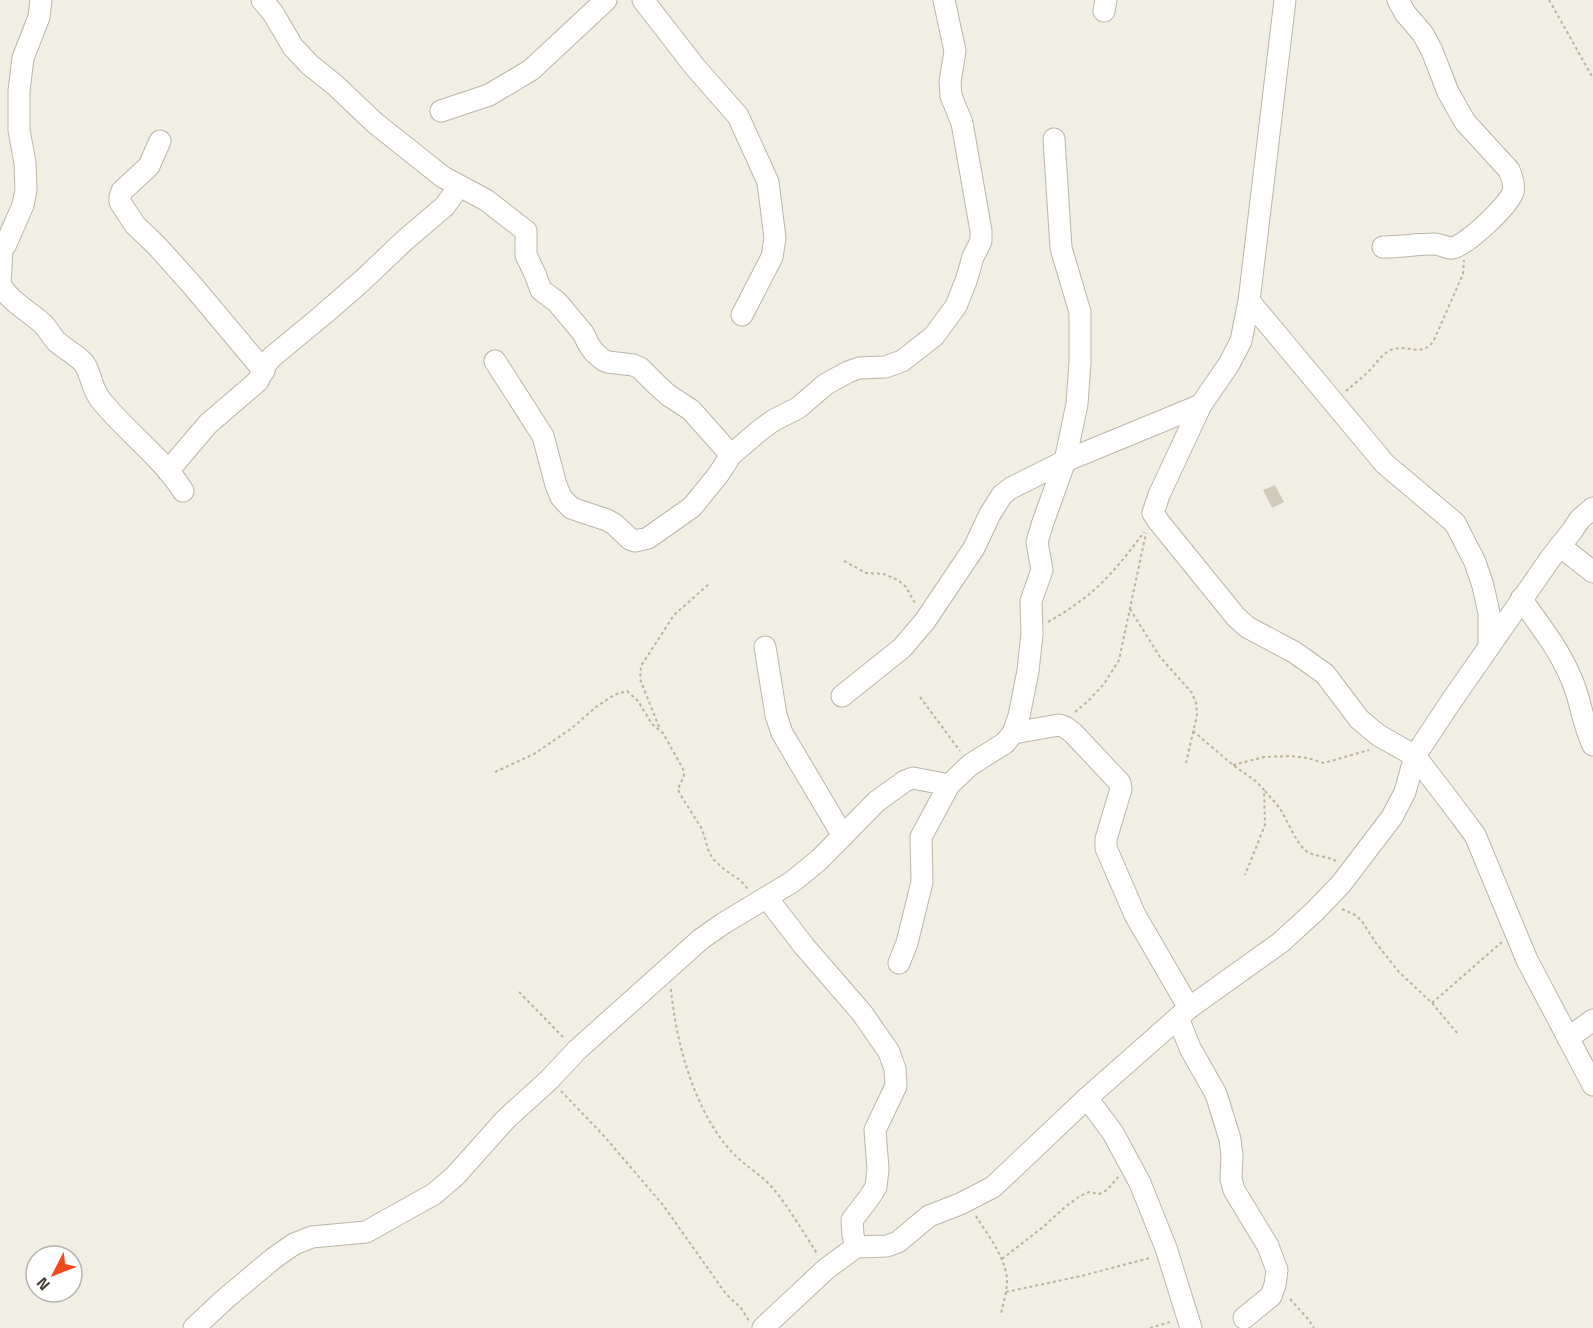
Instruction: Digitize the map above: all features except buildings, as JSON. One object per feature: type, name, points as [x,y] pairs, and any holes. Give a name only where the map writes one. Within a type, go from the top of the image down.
[{"type":"street","points":[[41,0],[39,17],[23,58],[19,91],[19,130],[25,163],[26,190],[23,205],[1,251],[0,283],[13,299],[44,325],[56,340],[82,361],[100,399],[168,471],[183,491]]},
{"type":"street","points":[[262,0],[273,13],[293,47],[375,123],[443,177],[486,200],[526,231],[526,255],[541,290],[557,302],[570,317],[594,352],[608,362],[640,368],[657,386],[691,410],[731,454]]},
{"type":"street","points":[[441,111],[489,95],[531,70],[606,0]]},
{"type":"street","points":[[643,0],[695,67],[738,116],[768,183],[775,238],[772,257],[742,315]]},
{"type":"street","points":[[495,361],[543,436],[561,497],[571,508],[607,520],[635,541],[648,538],[692,507],[718,475],[731,454],[774,420],[798,408],[826,384],[859,368],[885,368],[902,361],[934,336],[956,306],[981,241],[962,123],[951,96],[950,82],[955,51],[944,0]]},
{"type":"street","points":[[1285,0],[1250,302],[1241,341],[1230,364],[1201,405],[1154,507],[1155,517],[1236,617],[1247,627],[1294,652],[1325,674],[1359,719],[1378,735],[1415,756],[1475,835],[1527,960],[1593,1085]]},
{"type":"street","points":[[1383,247],[1437,244],[1453,248],[1473,236],[1509,201],[1514,190],[1509,170],[1465,122],[1448,92],[1423,34],[1405,13],[1398,0]]},
{"type":"street","points":[[899,963],[907,943],[922,882],[921,837],[950,785],[970,765],[1005,743],[1013,733],[1019,716],[1028,671],[1032,634],[1031,601],[1042,570],[1037,542],[1065,461],[1077,404],[1080,362],[1080,312],[1061,248],[1054,139]]},
{"type":"street","points":[[160,141],[149,166],[122,191],[120,202],[135,225],[192,285],[264,370]]},
{"type":"street","points":[[168,471],[208,424],[258,381],[272,357],[363,280],[445,206],[459,186]]},
{"type":"street","points":[[1250,302],[1385,464],[1455,523],[1475,562],[1484,586],[1489,647]]},
{"type":"street","points":[[842,696],[902,648],[925,621],[974,548],[1002,495],[1011,488],[1065,461],[1201,405]]},
{"type":"street","points":[[763,1328],[826,1269],[856,1247],[887,1246],[898,1242],[929,1216],[993,1187],[1087,1098],[1184,1013],[1280,943],[1329,897],[1398,807],[1405,792],[1415,756],[1450,703],[1521,599],[1580,519],[1593,508]]},
{"type":"street","points":[[1560,546],[1593,572]]},
{"type":"street","points":[[1521,599],[1550,639],[1572,679],[1586,730],[1593,745]]},
{"type":"street","points":[[765,647],[776,715],[782,733],[843,836]]},
{"type":"street","points":[[1013,733],[1059,725],[1065,727],[1120,785],[1121,789],[1106,839],[1106,848],[1135,915],[1184,1013],[1190,1048],[1216,1094],[1230,1139],[1231,1179],[1234,1190],[1268,1246],[1277,1270],[1276,1283],[1271,1296],[1244,1318]]},
{"type":"street","points":[[194,1328],[225,1299],[294,1244],[312,1237],[366,1232],[434,1194],[456,1176],[506,1119],[577,1050],[701,939],[792,882],[819,860],[877,801],[909,779],[950,785]]},
{"type":"street","points":[[763,900],[862,1013],[889,1052],[895,1069],[896,1086],[875,1130],[878,1169],[876,1187],[852,1220],[856,1247]]},
{"type":"street","points":[[1568,1038],[1593,1020]]},
{"type":"street","points":[[1087,1098],[1113,1133],[1140,1183],[1165,1244],[1189,1322]]},
{"type":"path","points":[[1549,0],[1593,78]]},
{"type":"path","points":[[1329,396],[1342,394],[1373,367],[1379,358],[1392,349],[1430,347],[1463,274],[1465,263],[1462,243]]},
{"type":"path","points":[[1032,634],[1078,603],[1100,584],[1127,556],[1147,528],[1119,660],[1104,684],[1059,725]]},
{"type":"path","points":[[844,561],[866,573],[884,574],[898,580],[906,587],[925,621]]},
{"type":"path","points":[[660,730],[640,679],[641,666],[674,615],[710,583]]},
{"type":"path","points":[[1130,609],[1160,657],[1192,693],[1196,703],[1197,715],[1186,763]]},
{"type":"path","points":[[495,772],[534,754],[572,728],[596,707],[614,695],[627,691],[638,701],[652,724],[663,733],[684,773],[678,789],[702,829],[713,859],[763,900]]},
{"type":"path","points":[[920,697],[970,765]]},
{"type":"path","points":[[1193,731],[1257,782],[1279,808],[1305,850],[1318,856],[1331,858],[1341,866],[1352,869]]},
{"type":"path","points":[[1233,765],[1264,757],[1290,756],[1307,758],[1324,764],[1393,744]]},
{"type":"path","points":[[1245,875],[1265,825],[1263,789]]},
{"type":"path","points":[[1329,897],[1344,911],[1361,920],[1399,972],[1432,1003],[1458,1034]]},
{"type":"path","points":[[1432,1003],[1515,930]]},
{"type":"path","points":[[669,968],[673,1004],[684,1056],[698,1102],[730,1151],[770,1185],[791,1212],[826,1269]]},
{"type":"path","points":[[519,992],[577,1050]]},
{"type":"path","points":[[550,1078],[663,1205],[726,1294],[741,1308],[754,1328]]},
{"type":"path","points":[[1002,1259],[1080,1196],[1089,1192],[1099,1194],[1107,1190],[1129,1163]]},
{"type":"path","points":[[966,1200],[1002,1259],[1007,1272],[1008,1284],[1001,1314]]},
{"type":"path","points":[[1006,1292],[1144,1260],[1159,1253],[1165,1244]]},
{"type":"path","points":[[1276,1283],[1314,1328]]},
{"type":"path","points":[[1150,1328],[1189,1322]]}]
